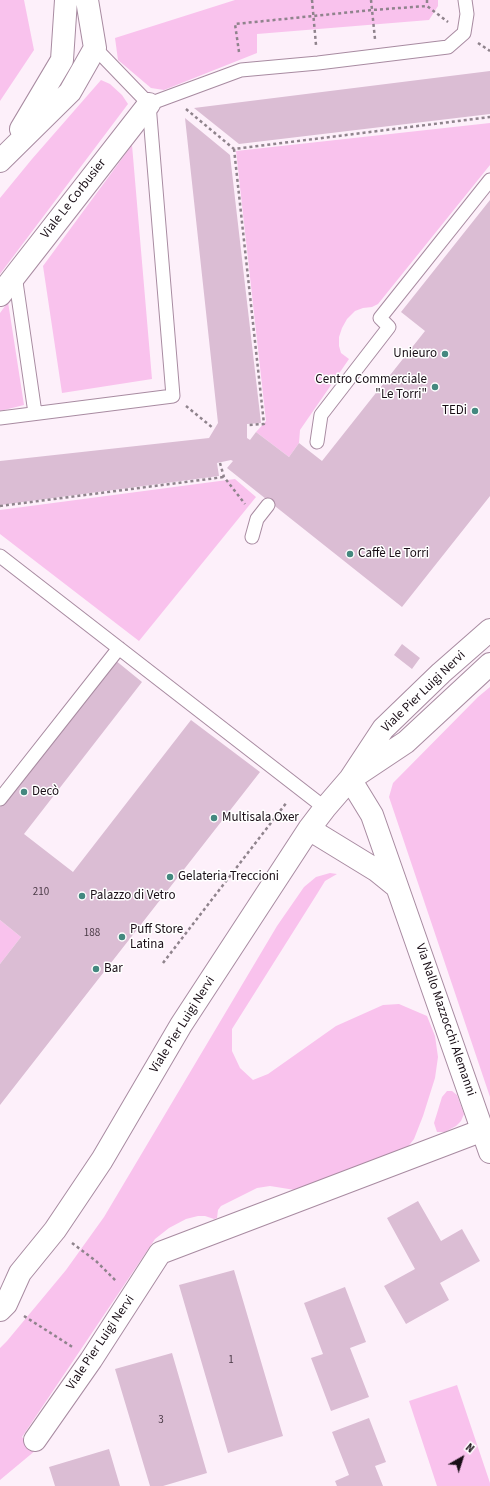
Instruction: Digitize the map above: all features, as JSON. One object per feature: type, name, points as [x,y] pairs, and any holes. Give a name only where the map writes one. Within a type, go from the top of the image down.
[{"type":"street","points":[[3,158],[62,60],[66,0]]},
{"type":"street","points":[[3,158],[70,92],[95,48],[87,0]]},
{"type":"street","name":"Viale Le Corbusier","points":[[0,295],[149,104]]},
{"type":"street","name":"Viale Pier Luigi Nervi","points":[[2,1300],[20,1274],[55,1230],[102,1160],[181,1025],[309,829],[350,779],[383,730],[441,673],[490,630]]},
{"type":"street","name":"Viale Pier Luigi Nervi","points":[[350,779],[406,742],[490,664]]},
{"type":"street","name":"Via Nallo Mazzocchi Alemanni","points":[[350,779],[372,815],[490,1152]]},
{"type":"street","points":[[309,829],[376,870],[398,888]]},
{"type":"street","name":"Viale Pier Luigi Nervi","points":[[35,1440],[91,1360],[160,1254],[483,1130]]},
{"type":"lane","points":[[149,104],[241,70],[318,63],[448,47],[464,33],[467,14],[465,0]]},
{"type":"lane","points":[[0,418],[173,396],[149,104],[95,48]]},
{"type":"lane","points":[[317,442],[321,415],[389,326],[380,318],[490,180]]},
{"type":"lane","points":[[15,275],[35,413]]},
{"type":"lane","points":[[252,537],[257,519],[268,505]]},
{"type":"lane","points":[[0,556],[325,808]]},
{"type":"lane","points":[[0,799],[118,648]]},
{"type":"path","points":[[312,0],[318,63]]},
{"type":"path","points":[[371,0],[376,56]]},
{"type":"path","points":[[427,0],[427,6]]},
{"type":"path","points":[[241,70],[235,24],[372,10],[427,6],[490,51]]},
{"type":"path","points":[[170,96],[234,149],[264,424],[248,425]]},
{"type":"path","points":[[234,149],[490,117]]},
{"type":"path","points":[[173,396],[213,428]]},
{"type":"path","points":[[220,463],[224,477],[257,519]]},
{"type":"path","points":[[0,506],[224,477]]},
{"type":"path","points":[[163,963],[298,788]]},
{"type":"path","points":[[55,1230],[96,1261],[132,1296]]},
{"type":"path","points":[[2,1300],[91,1360]]},
{"type":"shaded area","points":[[0,0],[24,0],[34,50],[0,101]]},
{"type":"shaded area","points":[[235,0],[438,0],[438,6],[429,20],[257,34],[257,53],[164,90],[151,88],[118,60],[115,38]]},
{"type":"shaded area","points":[[101,80],[110,84],[122,95],[128,104],[0,274],[0,198]]},
{"type":"shaded area","points":[[490,123],[490,165],[378,304],[355,311],[347,319],[339,337],[339,346],[341,353],[349,359],[300,430],[299,443],[289,457],[256,432],[266,421],[236,151]]},
{"type":"shaded area","points":[[132,145],[152,379],[62,393],[43,266]]},
{"type":"shaded area","points":[[8,302],[24,405],[0,411],[0,313]]},
{"type":"shaded area","points":[[235,479],[256,497],[139,641],[0,534],[0,510]]},
{"type":"shaded area","points":[[490,687],[490,1097],[389,797],[393,783],[478,697]]},
{"type":"shaded area","points":[[330,873],[337,874],[325,881],[232,1029],[232,1051],[240,1068],[253,1080],[268,1074],[336,1026],[383,1005],[399,1004],[427,1016],[435,1036],[438,1057],[435,1078],[414,1139],[407,1148],[295,1190],[270,1186],[257,1188],[221,1206],[218,1210],[217,1218],[214,1219],[205,1216],[198,1216],[186,1219],[169,1228],[155,1239],[22,1437],[36,1450],[0,1480],[0,1348],[66,1270],[104,1217],[277,926],[304,887],[316,877]]},
{"type":"shaded area","points":[[0,920],[21,937],[0,964]]},
{"type":"shaded area","points":[[447,1091],[452,1091],[457,1095],[464,1114],[461,1121],[456,1126],[445,1132],[437,1132],[434,1123],[442,1097]]},
{"type":"shaded area","points":[[457,1385],[490,1486],[437,1486],[409,1401]]},
{"type":"building","points":[[490,71],[490,114],[239,144],[194,108]]},
{"type":"building","name":"Centro Commerciale \"Le Torri\"","points":[[185,118],[230,155],[261,423],[247,424],[247,438],[250,440],[256,432],[289,457],[299,443],[322,461],[425,331],[401,312],[490,200],[490,496],[402,607],[227,468],[233,461],[231,460],[217,463],[219,476],[0,505],[0,461],[209,438],[218,423]]},
{"type":"building","points":[[402,644],[420,658],[412,669],[394,655]]},
{"type":"building","name":"Palazzo di Vetro","points":[[115,660],[142,682],[24,834],[73,872],[191,720],[260,772],[0,1105],[0,964],[21,937],[0,920],[0,807]]},
{"type":"building","points":[[418,1201],[441,1241],[462,1229],[480,1261],[440,1283],[449,1300],[406,1324],[384,1286],[415,1269],[387,1218]]},
{"type":"building","points":[[234,1270],[283,1436],[228,1453],[179,1285]]},
{"type":"building","points":[[345,1287],[366,1342],[350,1348],[369,1397],[331,1411],[311,1358],[323,1354],[304,1303]]},
{"type":"building","points":[[172,1353],[207,1473],[163,1486],[150,1486],[115,1369]]},
{"type":"building","points":[[369,1418],[386,1462],[375,1466],[383,1486],[337,1486],[335,1481],[349,1475],[332,1432]]},
{"type":"building","points":[[109,1449],[120,1486],[55,1486],[49,1467]]},
{"type":"place","name":"Unieuro","points":[[445,354]]},
{"type":"place","name":"Centro Commerciale \"Le Torri\"","points":[[435,387]]},
{"type":"place","name":"TEDi","points":[[475,411]]},
{"type":"place","name":"Caffè Le Torri","points":[[350,554]]},
{"type":"place","name":"Decò","points":[[24,792]]},
{"type":"place","name":"Multisala Oxer","points":[[214,818]]},
{"type":"place","name":"Gelateria Treccioni","points":[[170,877]]},
{"type":"place","name":"Palazzo di Vetro","points":[[82,896]]},
{"type":"place","name":"Puff Store Latina","points":[[122,937]]},
{"type":"place","name":"Bar","points":[[96,969]]}]
